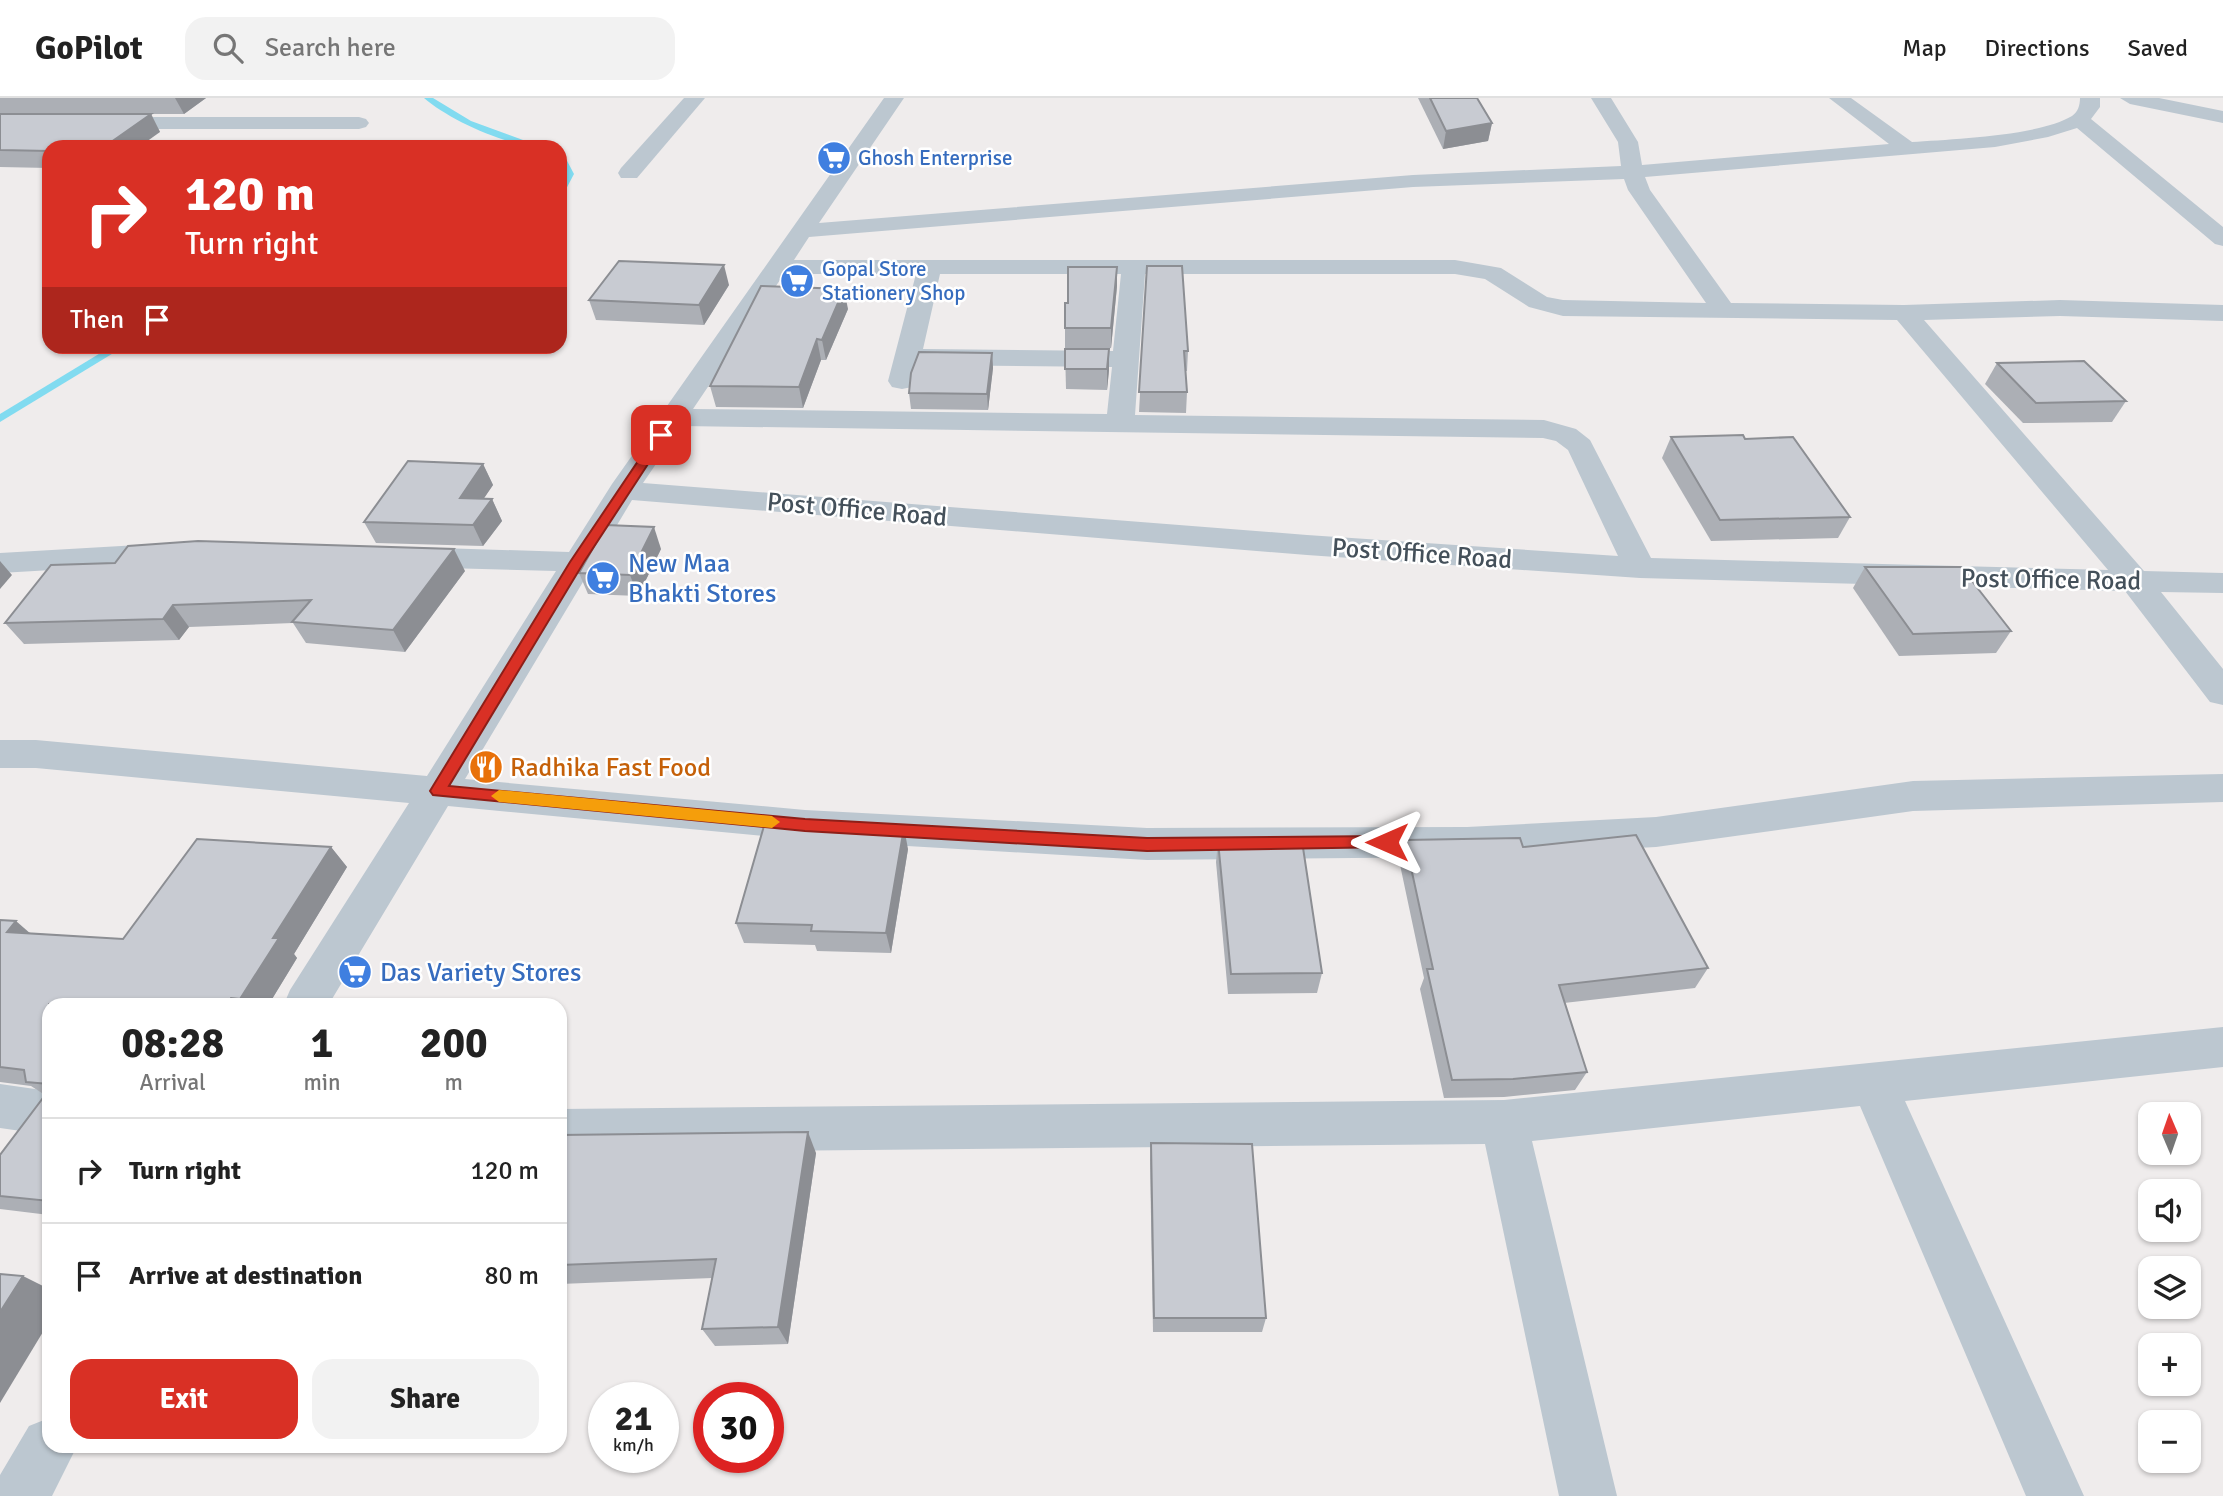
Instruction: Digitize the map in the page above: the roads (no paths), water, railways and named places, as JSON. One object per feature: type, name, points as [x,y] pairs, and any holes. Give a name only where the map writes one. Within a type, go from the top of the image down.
[{"type":"street","points":[[629,173],[695,98]]},
{"type":"street","points":[[310,998],[623,490],[894,98]]},
{"type":"street","points":[[1601,98],[1628,142],[1632,172],[1639,190],[1724,311]]},
{"type":"street","points":[[1839,98],[1908,149]]},
{"type":"street","points":[[803,231],[1413,181],[1632,172],[1996,141],[2048,131],[2080,120],[2090,107],[2090,98]]},
{"type":"street","points":[[2130,98],[2223,117]]},
{"type":"street","points":[[175,123],[202,104]]},
{"type":"street","points":[[2080,120],[2223,239]]},
{"type":"street","points":[[0,123],[359,123]]},
{"type":"street","points":[[778,267],[1455,267],[1492,273],[1538,302],[1551,307],[1905,313],[2060,308],[2223,313]]},
{"type":"street","points":[[930,267],[905,369],[1126,359]]},
{"type":"street","points":[[1120,424],[1134,267]]},
{"type":"street","points":[[1905,313],[2135,581],[2223,693]]},
{"type":"street","points":[[674,417],[1544,429],[1566,435],[1580,446],[1640,568]]},
{"type":"street","name":"Post Office Road","points":[[623,490],[1293,544],[1640,568],[2223,583]]},
{"type":"street","points":[[0,563],[200,551]]},
{"type":"street","points":[[375,556],[577,562]]},
{"type":"street","points":[[0,754],[36,754],[805,825],[1147,844],[1467,842],[1656,832],[1913,796],[2223,788]]},
{"type":"street","points":[[567,1132],[1504,1122],[2223,1047]]},
{"type":"street","points":[[1874,1085],[2055,1496]]},
{"type":"street","points":[[0,1106],[42,1111]]},
{"type":"street","points":[[1504,1122],[1588,1496]]},
{"type":"street","points":[[20,1496],[45,1453]]},
{"type":"waterway","points":[[428,98],[468,123],[518,140]]},
{"type":"waterway","points":[[567,168],[570,174],[567,180]]},
{"type":"waterway","points":[[0,419],[107,354]]},
{"type":"place","name":"Ghosh Enterprise","points":[[834,158]]},
{"type":"place","name":"Gopal Store Stationery Shop","points":[[797,281]]},
{"type":"place","name":"New Maa Bhakti Stores","points":[[603,578]]},
{"type":"place","name":"Radhika Fast Food","points":[[486,767]]},
{"type":"place","name":"Das Variety Stores","points":[[355,972]]}]
